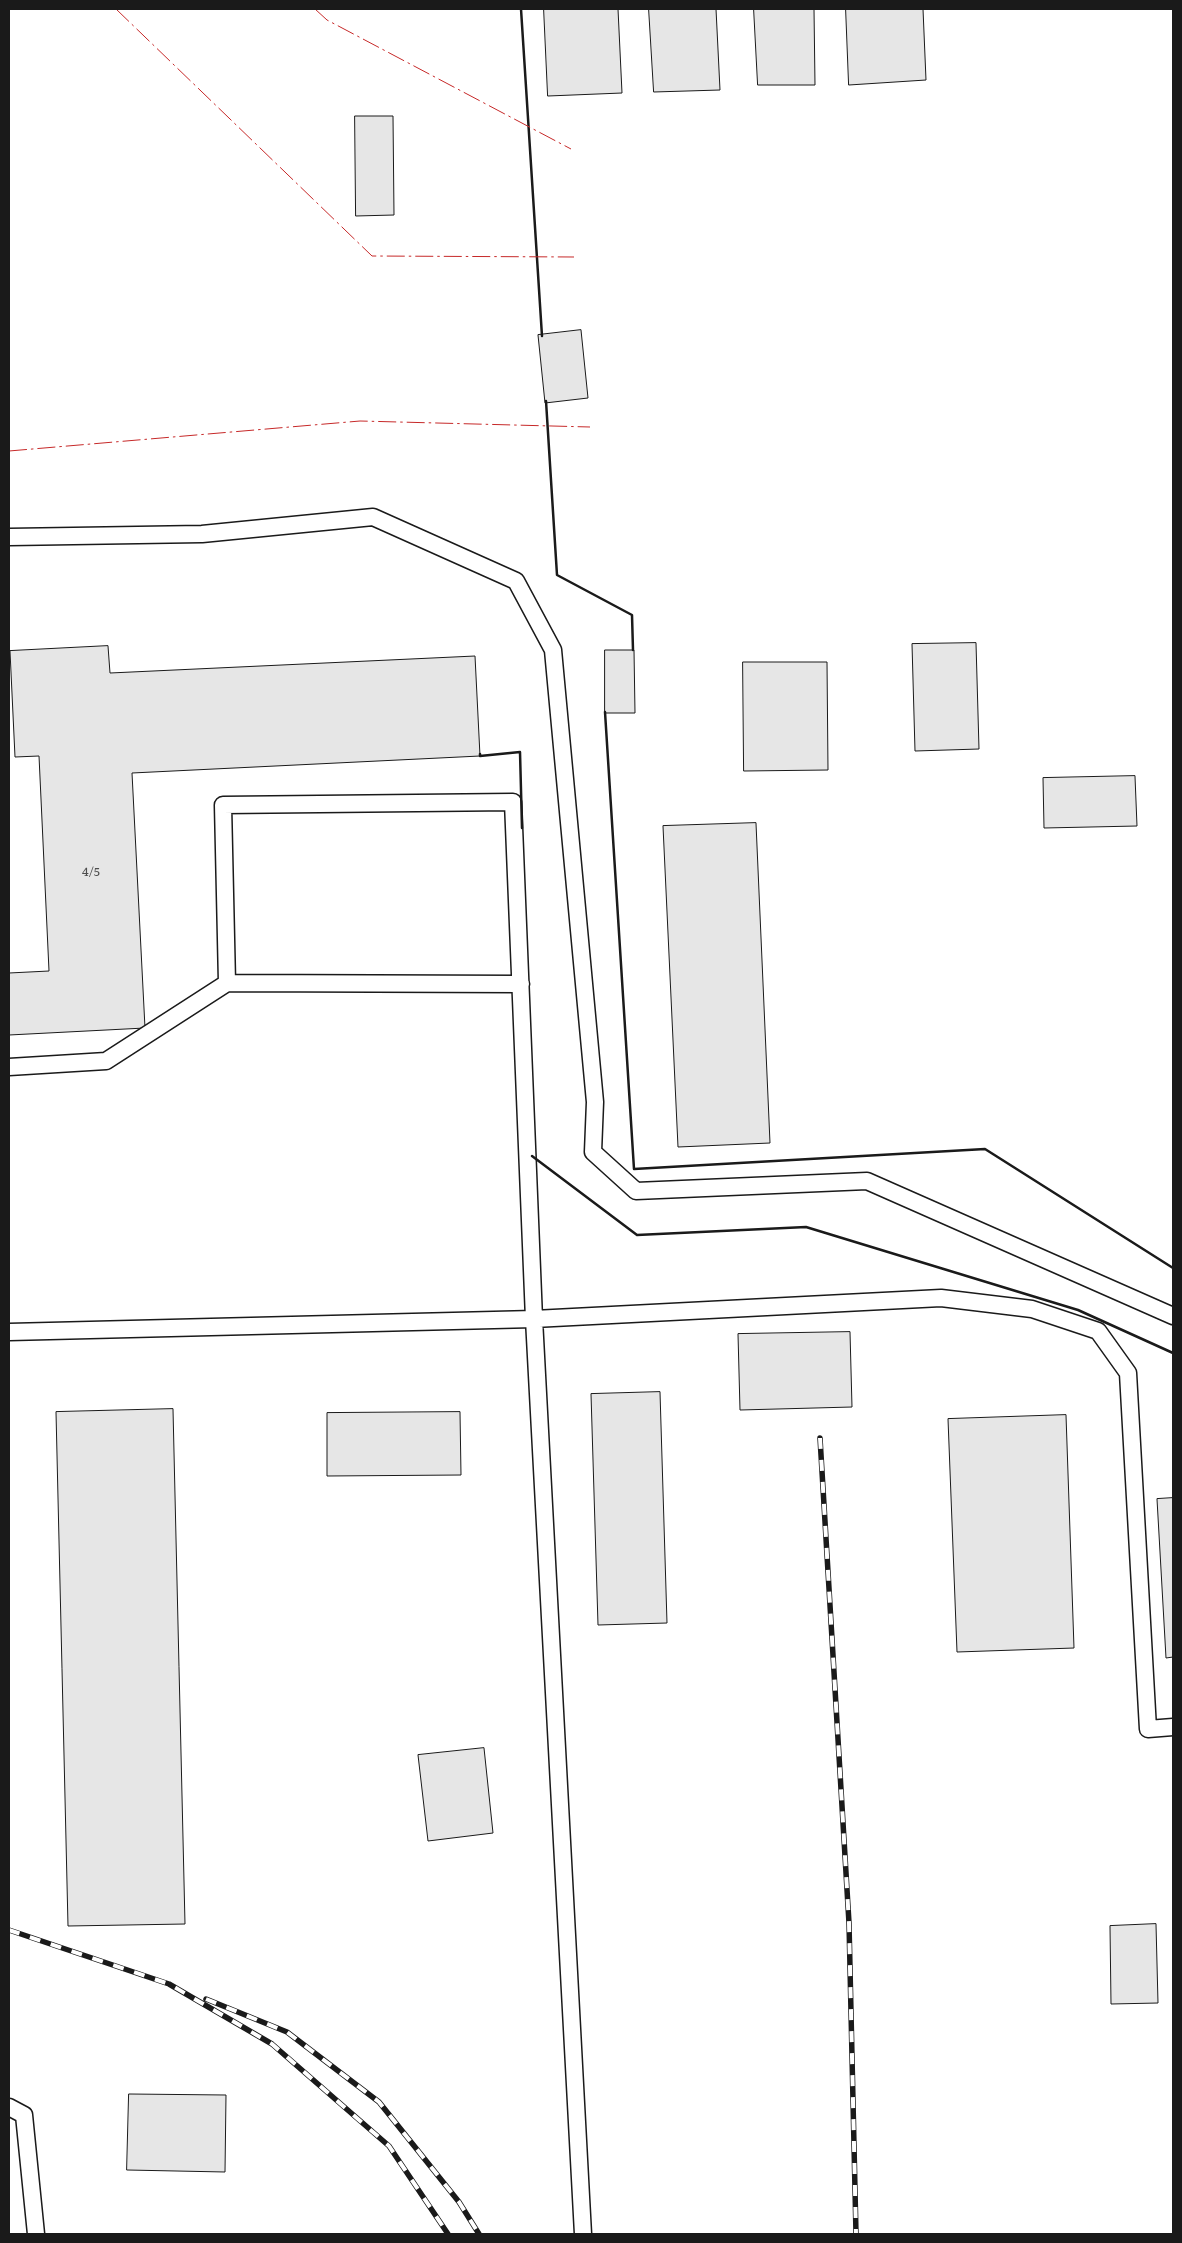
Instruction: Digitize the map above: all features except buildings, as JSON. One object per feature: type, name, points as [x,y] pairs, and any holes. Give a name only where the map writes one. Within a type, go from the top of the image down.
[{"type":"lane","points":[[9,537],[202,534],[373,517],[516,581],[553,650],[595,1102],[593,1152],[636,1191],[867,1181],[1173,1316]]},
{"type":"lane","points":[[228,983],[223,806],[513,802],[534,1319],[583,2234]]},
{"type":"lane","points":[[9,1068],[106,1061],[228,983],[521,984]]},
{"type":"lane","points":[[9,1332],[534,1319],[941,1298],[1032,1309],[1098,1331],[1128,1373],[1148,1730],[1173,1727]]},
{"type":"lane","points":[[9,2107],[24,2115],[36,2234]]},
{"type":"railway","points":[[820,1438],[849,1923],[856,2234]]},
{"type":"railway","points":[[9,1930],[169,1984],[272,2044],[389,2146],[448,2234]]},
{"type":"railway","points":[[206,1999],[287,2032],[379,2102],[459,2202],[479,2234]]},
{"type":"wall","points":[[521,9],[542,336]]},
{"type":"wall","points":[[546,401],[557,575],[632,615],[633,650]]},
{"type":"wall","points":[[605,712],[634,1169],[985,1149],[1173,1268]]},
{"type":"wall","points":[[480,754],[480,756],[520,752],[522,828]]},
{"type":"wall","points":[[532,1156],[637,1235],[806,1227],[1078,1310],[1173,1353]]},
{"type":"power","points":[[116,9],[372,256],[574,257]]},
{"type":"power","points":[[315,9],[327,20],[571,149]]},
{"type":"power","points":[[9,451],[360,421],[590,427]]}]
